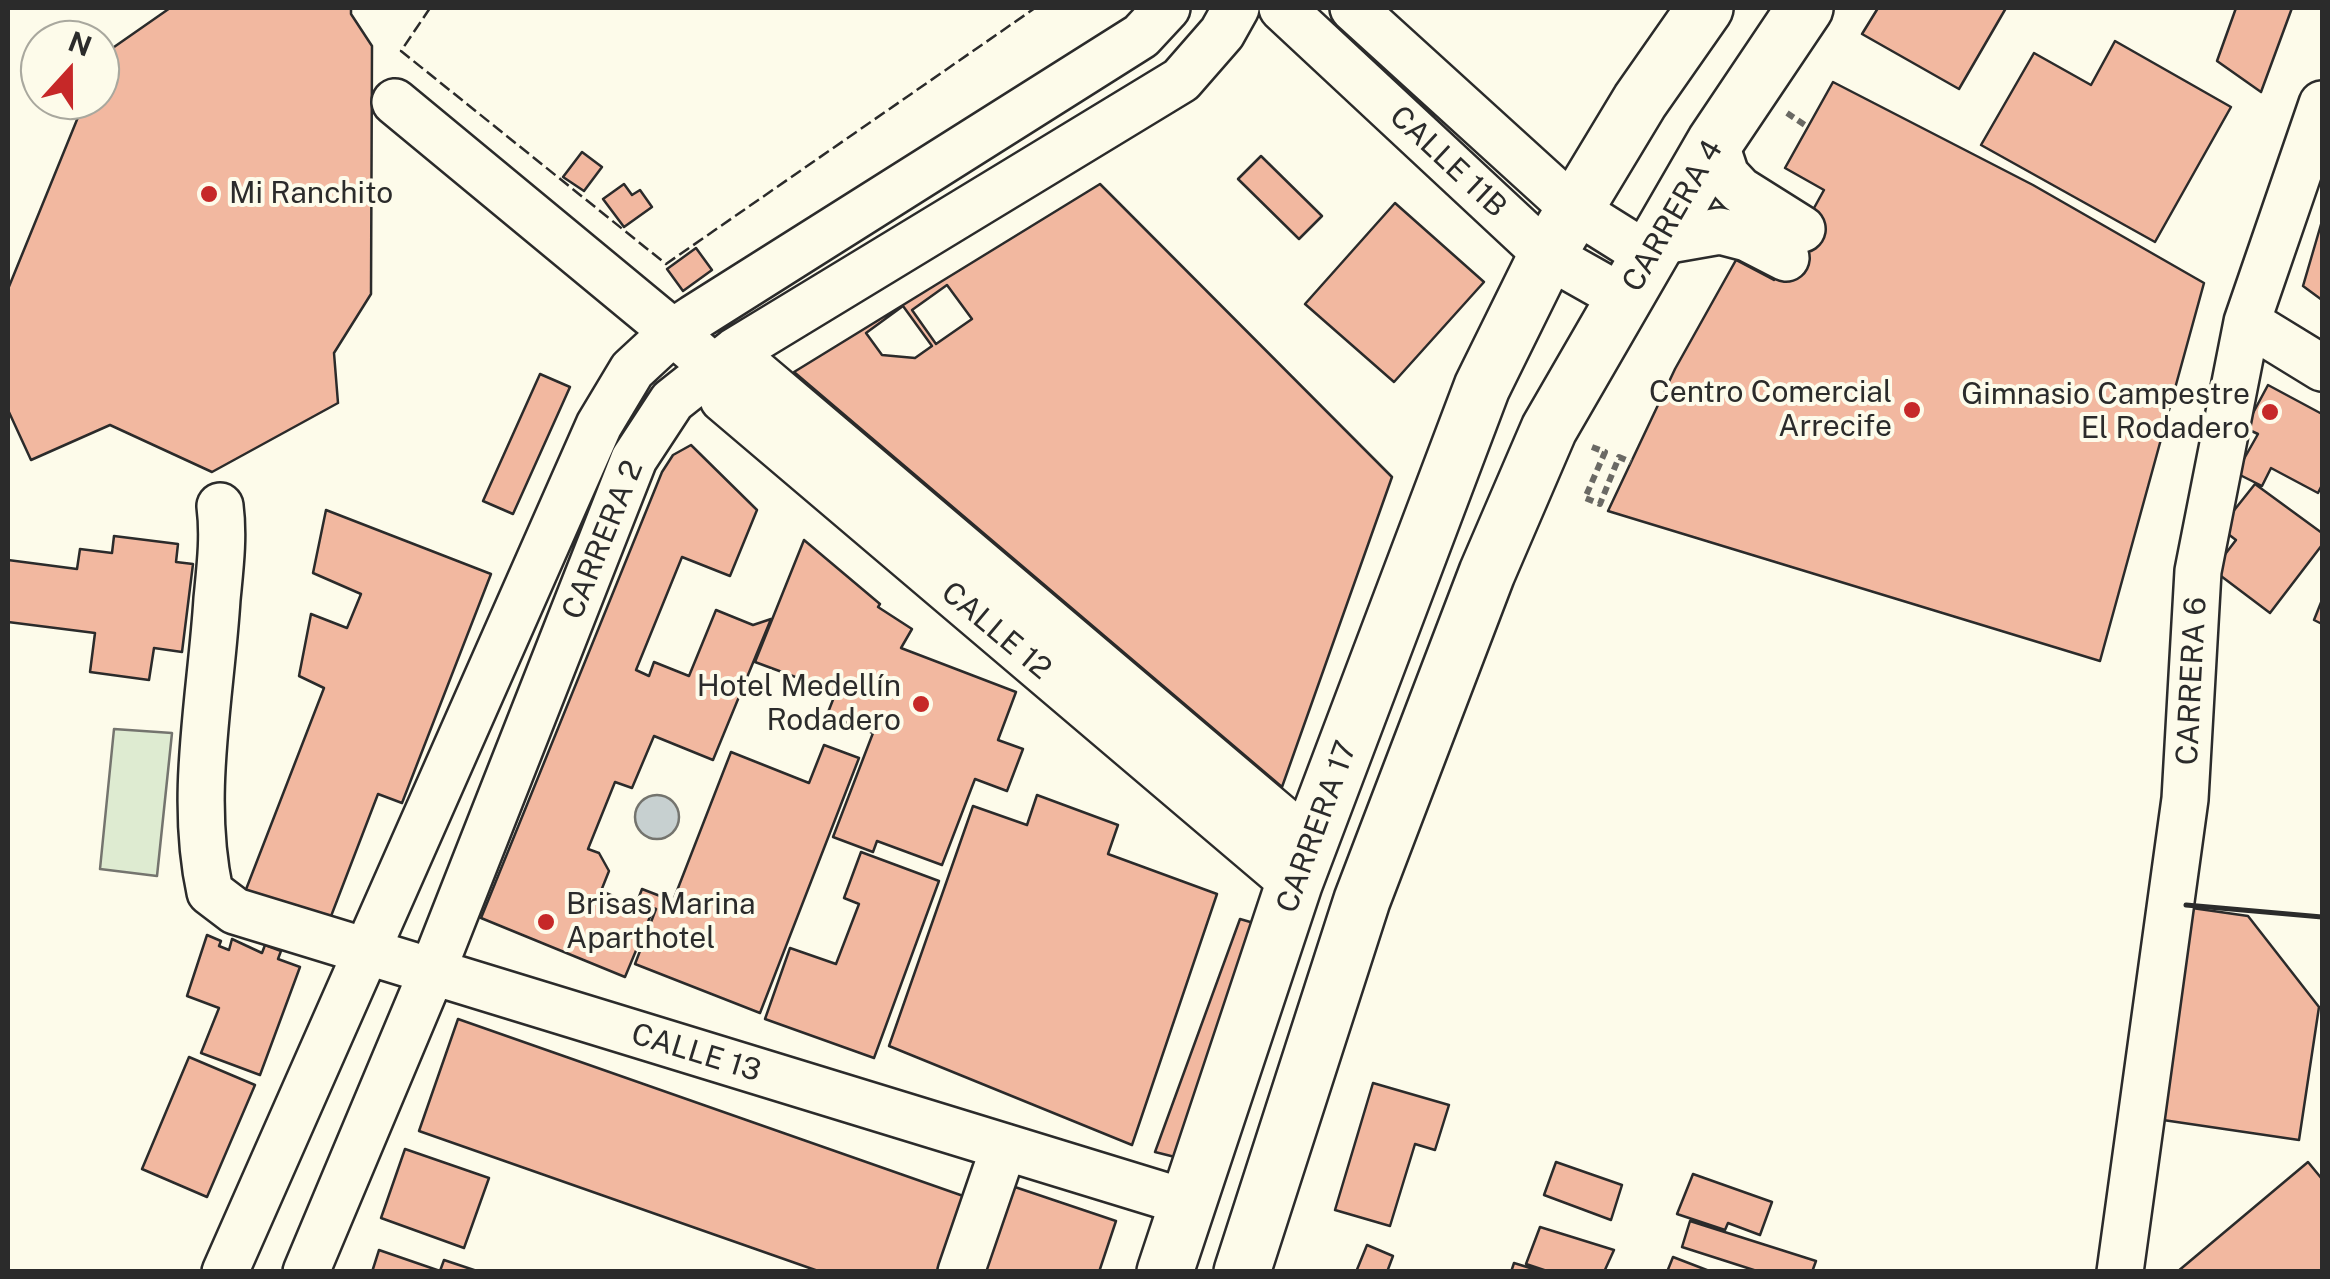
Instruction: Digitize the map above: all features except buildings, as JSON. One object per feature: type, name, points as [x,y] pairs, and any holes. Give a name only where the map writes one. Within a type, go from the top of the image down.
[{"type":"main road","points":[[1546,255],[1640,101],[1705,8]]},
{"type":"main road","name":"CARRERA 4","points":[[1549,429],[1715,142],[1805,8]]},
{"type":"main road","name":"CARRERA 17","points":[[1165,1272],[1302,864],[1482,387],[1546,255]]},
{"type":"main road","points":[[1242,1272],[1362,900],[1487,572],[1549,429]]},
{"type":"street","name":"CARRERA 2","points":[[225,1272],[599,425],[632,370],[673,332],[1141,36],[1167,8]]},
{"type":"street","name":"CARRERA 2","points":[[306,1272],[432,972],[634,458],[672,401],[712,367],[1181,80],[1222,33],[1236,8]]},
{"type":"street","name":"CALLE 11B","points":[[1282,8],[1546,255],[1644,266]]},
{"type":"street","name":"CALLE 11B","points":[[1354,8],[1574,209],[1644,266]]},
{"type":"street","points":[[394,102],[712,367]]},
{"type":"street","name":"CARRERA 6","points":[[2120,1272],[2185,799],[2198,571],[2247,322],[2322,104]]},
{"type":"street","points":[[1644,266],[1720,231],[1794,243],[1726,175],[1715,142]]},
{"type":"street","points":[[2247,322],[2322,368]]},
{"type":"street","name":"CALLE 12","points":[[712,367],[754,372],[1302,864]]},
{"type":"street","name":"CALLE 13","points":[[220,506],[222,534],[202,769],[201,852],[210,892],[234,911],[1188,1203]]},
{"type":"street","points":[[961,1272],[1004,1147]]},
{"type":"path","points":[[1783,111],[1808,126]]},
{"type":"path","points":[[1549,429],[1631,462]]},
{"type":"path","points":[[1604,452],[1584,498],[1600,504],[1619,457]]},
{"type":"green space","points":[[114,729],[172,733],[157,876],[100,869]]},
{"type":"shaded area","points":[[657,795],[672,802],[679,817],[672,832],[657,839],[642,832],[635,817],[642,802]]},
{"type":"fence","points":[[430,8],[401,51],[666,264],[1035,8]]},
{"type":"wall","points":[[2186,905],[2322,917]]},
{"type":"place","name":"Mi Ranchito","points":[[209,194]]},
{"type":"place","name":"Centro Comercial Arrecife","points":[[1912,410]]},
{"type":"place","name":"Gimnasio Campestre El Rodadero","points":[[2270,412]]},
{"type":"place","name":"Hotel Medellín Rodadero","points":[[921,704]]},
{"type":"place","name":"Brisas Marina Aparthotel","points":[[546,922]]}]
